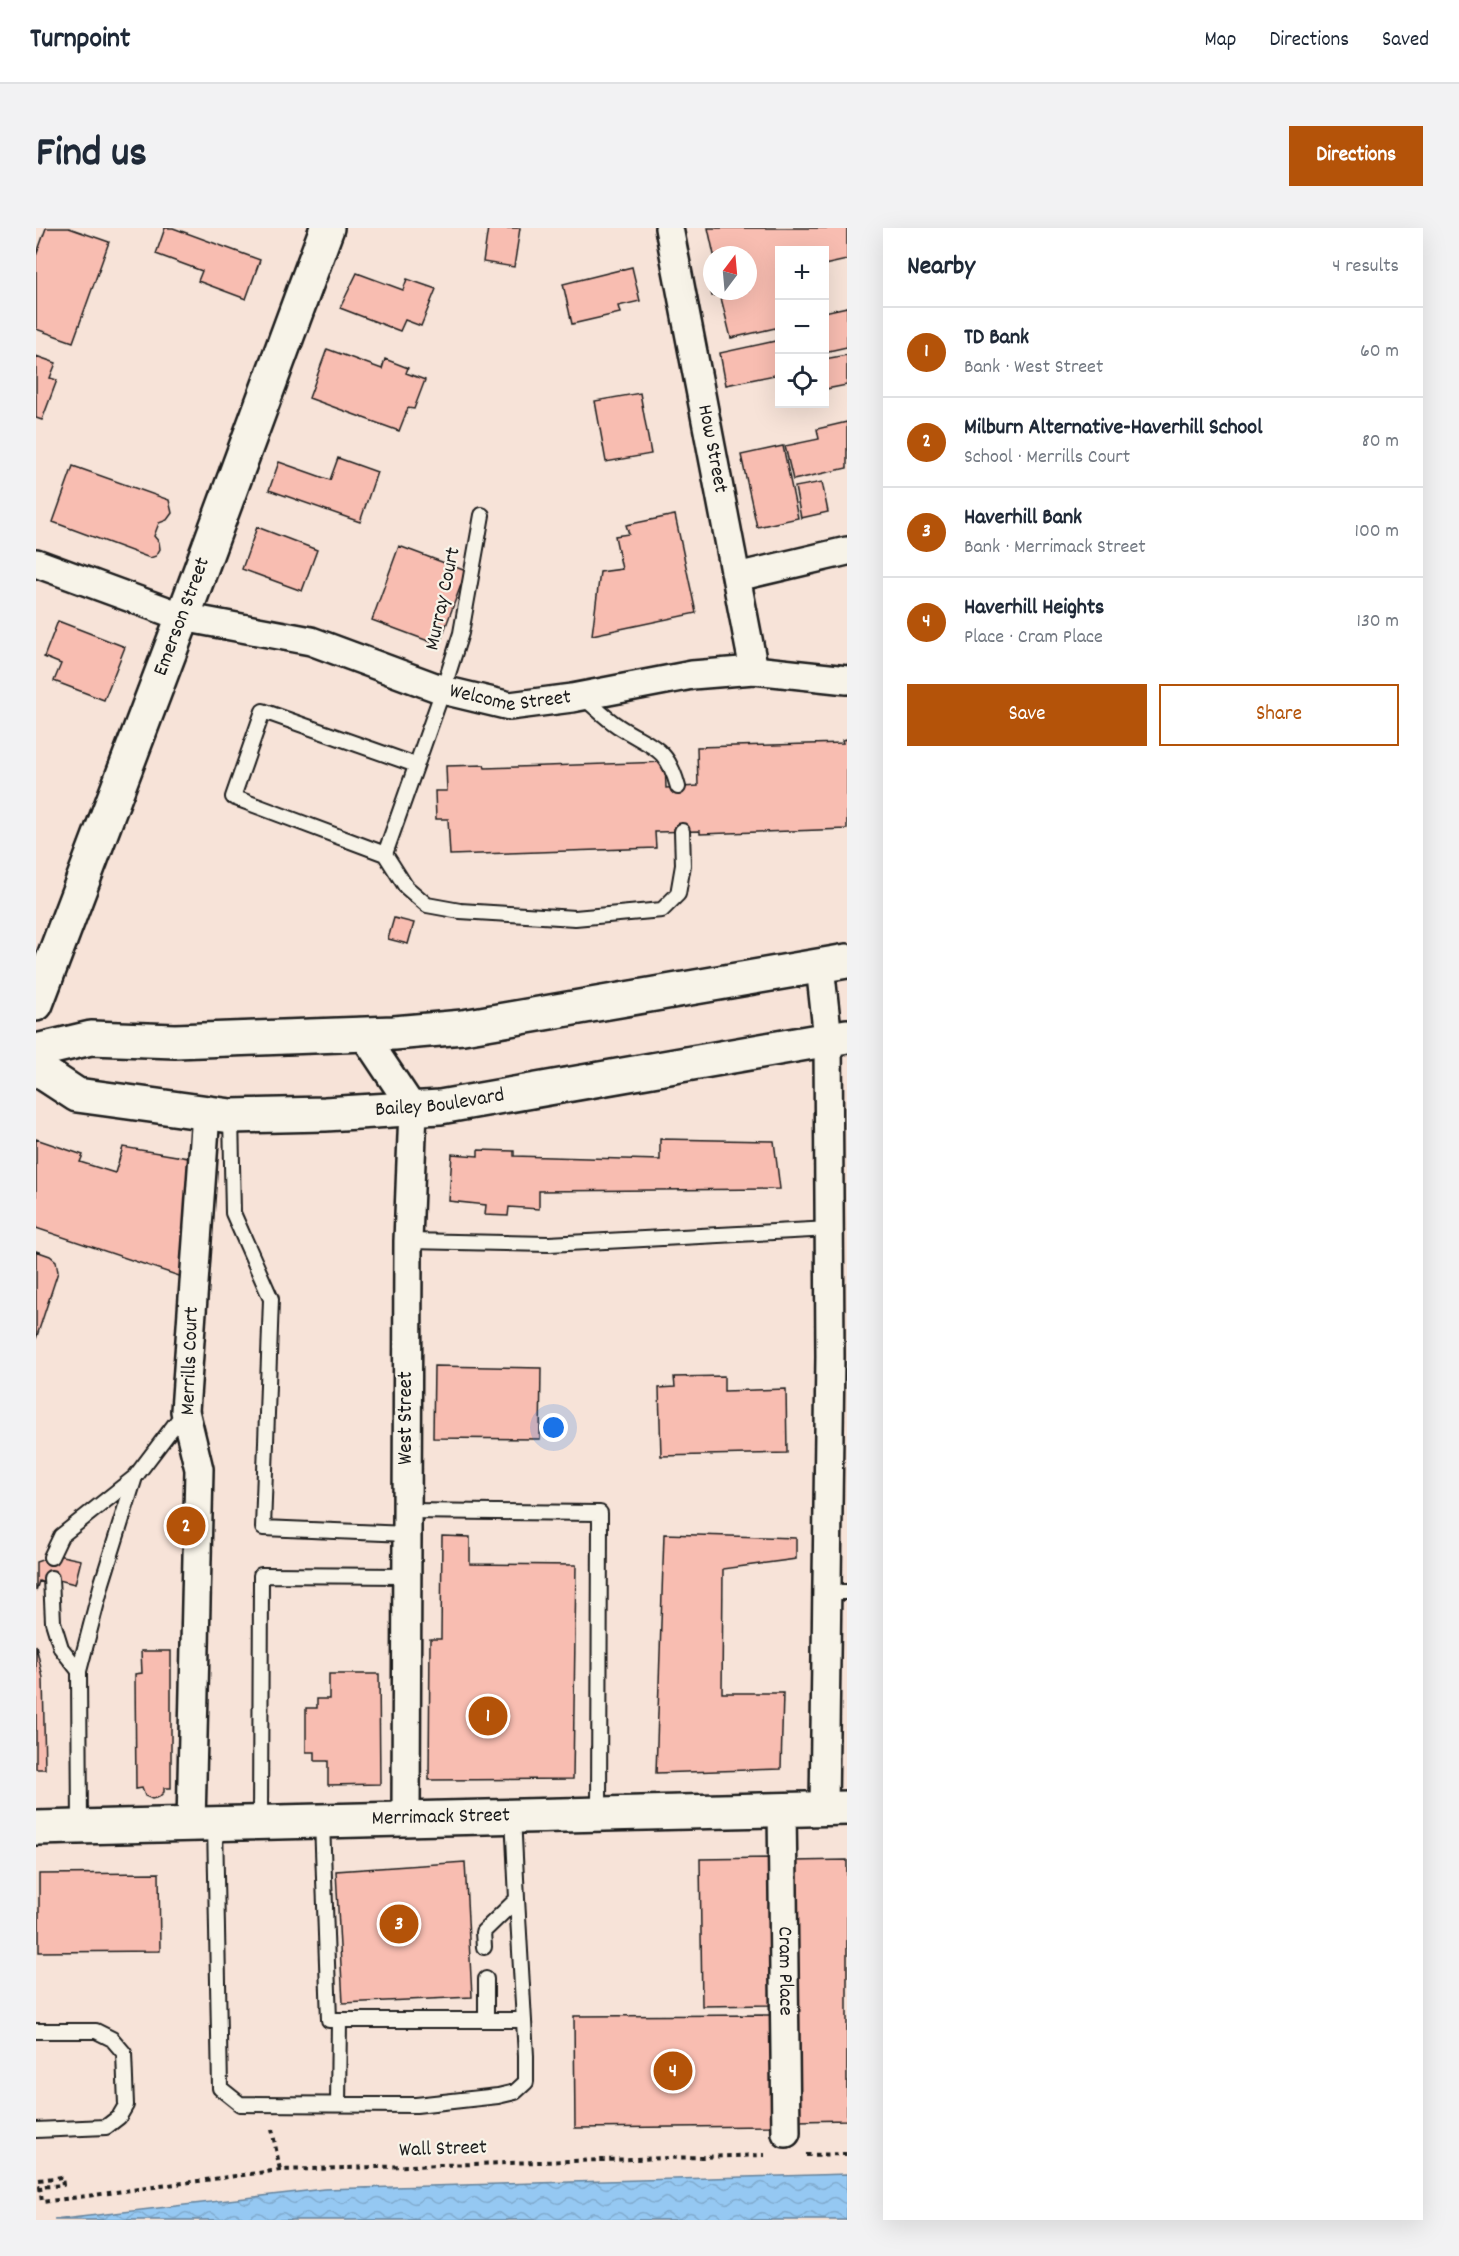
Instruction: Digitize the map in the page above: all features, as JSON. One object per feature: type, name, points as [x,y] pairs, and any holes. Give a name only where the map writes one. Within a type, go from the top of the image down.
[{"type":"main road","name":"Emerson Street","points":[[36,1004],[183,617],[323,229]]},
{"type":"main road","points":[[36,1051],[91,1038],[175,1041],[394,1034],[463,1027],[833,963]]},
{"type":"main road","name":"Bailey Boulevard","points":[[36,1068],[77,1095],[219,1115],[413,1109],[440,1107],[838,1037]]},
{"type":"main road","name":"Merrimack Street","points":[[36,1828],[835,1808]]},
{"type":"street","name":"How Street","points":[[669,228],[754,670]]},
{"type":"street","points":[[737,577],[847,551]]},
{"type":"street","name":"Welcome Street","points":[[36,563],[183,617],[311,641],[443,690],[510,706],[582,696],[692,675],[754,670],[847,680]]},
{"type":"street","points":[[833,963],[838,1037],[835,1808]]},
{"type":"street","points":[[363,1034],[413,1109]]},
{"type":"street","name":"West Street","points":[[406,1818],[408,1241],[413,1109]]},
{"type":"street","name":"Merrills Court","points":[[203,1824],[199,1469],[185,1411],[219,1115]]},
{"type":"street","name":"Cram Place","points":[[782,1809],[787,2148]]},
{"type":"lane","name":"Murray Court","points":[[385,854],[461,633],[482,515]]},
{"type":"lane","points":[[582,696],[616,725],[661,751],[674,773],[678,787]]},
{"type":"lane","points":[[416,765],[263,711],[233,797],[385,854],[406,887],[428,905],[460,911],[575,918],[662,910],[678,894],[683,865],[682,831]]},
{"type":"lane","points":[[219,1115],[233,1213],[271,1299],[263,1528],[600,1513],[599,1814]]},
{"type":"lane","points":[[408,1241],[549,1244],[837,1231]]},
{"type":"lane","points":[[51,1557],[61,1536],[135,1477],[185,1411]]},
{"type":"lane","points":[[80,1826],[79,1671],[102,1583],[135,1477]]},
{"type":"lane","points":[[260,1822],[261,1575],[407,1576]]},
{"type":"lane","points":[[51,1578],[53,1622],[61,1648],[79,1671]]},
{"type":"lane","points":[[203,1824],[220,2088],[240,2104],[416,2105],[498,2096],[515,2092],[526,2082],[513,1816]]},
{"type":"lane","points":[[322,1821],[329,2020],[524,2020]]},
{"type":"lane","points":[[484,1947],[483,1932],[517,1899]]},
{"type":"lane","points":[[486,1979],[486,2020]]},
{"type":"lane","points":[[338,2105],[339,2020]]},
{"type":"lane","points":[[36,2031],[96,2031],[112,2039],[124,2053],[126,2105],[119,2117],[106,2127],[36,2130]]},
{"type":"path","points":[[272,2129],[280,2170]]},
{"type":"path","name":"Wall Street","points":[[39,2180],[62,2177],[63,2186],[40,2187],[42,2202],[280,2170],[787,2148],[847,2154]]},
{"type":"water","points":[[847,2174],[847,2220],[54,2220],[324,2189]]},
{"type":"building","points":[[46,228],[69,228],[109,242],[73,342],[36,329],[36,256]]},
{"type":"building","points":[[165,228],[173,228],[260,260],[246,299],[198,281],[202,271],[156,254]]},
{"type":"building","points":[[488,228],[520,228],[514,267],[483,262]]},
{"type":"building","points":[[708,228],[847,228],[847,260],[829,264],[829,246],[775,246],[775,328],[731,338],[722,300],[757,300],[757,246],[712,246]]},
{"type":"building","points":[[632,267],[640,301],[618,306],[620,313],[572,324],[563,284]]},
{"type":"building","points":[[357,273],[403,290],[407,279],[436,289],[421,326],[405,320],[400,331],[340,308]]},
{"type":"building","points":[[847,307],[847,347],[829,351],[829,311]]},
{"type":"building","points":[[775,341],[775,375],[726,385],[720,353]]},
{"type":"building","points":[[327,349],[382,369],[385,359],[408,368],[406,373],[425,380],[414,409],[408,408],[399,431],[309,398]]},
{"type":"building","points":[[847,355],[847,385],[829,388],[829,358]]},
{"type":"building","points":[[36,356],[56,363],[50,378],[57,380],[42,420],[36,418]]},
{"type":"building","points":[[640,393],[651,454],[606,462],[595,401]]},
{"type":"building","points":[[847,422],[847,468],[793,480],[785,446],[819,439],[817,429]]},
{"type":"building","points":[[783,446],[798,518],[757,527],[741,455]]},
{"type":"building","points":[[338,458],[377,472],[360,522],[269,490],[279,462],[330,480]]},
{"type":"building","points":[[73,466],[169,500],[172,513],[167,520],[159,523],[154,536],[159,542],[160,549],[156,556],[150,558],[53,522]]},
{"type":"building","points":[[822,482],[828,512],[801,518],[795,487]]},
{"type":"building","points":[[675,515],[696,613],[592,635],[600,572],[622,569],[615,536],[629,534],[626,525]]},
{"type":"building","points":[[257,527],[317,550],[302,591],[242,569]]},
{"type":"building","points":[[399,546],[466,571],[439,645],[372,620]]},
{"type":"building","points":[[58,621],[125,647],[104,700],[54,681],[61,664],[44,657]]},
{"type":"building","points":[[847,739],[847,829],[700,834],[700,831],[655,832],[656,848],[450,855],[448,819],[436,819],[435,791],[447,791],[446,766],[484,765],[485,768],[665,762],[666,788],[698,786],[697,747],[843,743],[842,740]]},
{"type":"building","points":[[394,918],[414,923],[408,944],[388,939]]},
{"type":"building","points":[[36,1139],[83,1155],[80,1162],[115,1173],[123,1147],[194,1159],[194,1281],[36,1228]]},
{"type":"building","points":[[660,1139],[774,1141],[780,1189],[539,1191],[539,1209],[509,1207],[508,1216],[485,1215],[486,1205],[449,1201],[452,1154],[478,1156],[478,1150],[514,1151],[514,1156],[660,1160]]},
{"type":"building","points":[[36,1251],[56,1261],[58,1272],[36,1339]]},
{"type":"building","points":[[434,1366],[541,1368],[540,1439],[433,1438]]},
{"type":"building","points":[[724,1376],[724,1391],[786,1389],[787,1453],[661,1456],[659,1388],[675,1387],[674,1377]]},
{"type":"building","points":[[664,1534],[796,1538],[796,1559],[723,1569],[722,1693],[783,1693],[781,1769],[656,1773]]},
{"type":"building","points":[[442,1536],[470,1537],[470,1564],[576,1565],[573,1779],[429,1780],[430,1639],[441,1639]]},
{"type":"building","points":[[57,1555],[81,1560],[75,1584],[51,1578],[47,1584],[39,1581],[36,1591],[36,1562]]},
{"type":"building","points":[[36,1645],[43,1678],[45,1769],[36,1769]]},
{"type":"building","points":[[141,1651],[171,1651],[171,1788],[164,1788],[164,1792],[159,1797],[152,1799],[145,1796],[142,1788],[136,1789],[135,1674],[142,1673]]},
{"type":"building","points":[[329,1674],[379,1674],[380,1784],[328,1785],[328,1761],[315,1761],[315,1752],[306,1752],[306,1708],[317,1708],[317,1699],[329,1699]]},
{"type":"building","points":[[771,1858],[773,2005],[702,2006],[700,1859]]},
{"type":"building","points":[[847,1860],[847,2120],[797,2121],[794,1861]]},
{"type":"building","points":[[465,1862],[472,1997],[343,2003],[336,1871]]},
{"type":"building","points":[[159,1873],[160,1951],[39,1952],[39,1874]]},
{"type":"building","points":[[771,2015],[772,2126],[575,2128],[574,2016]]},
{"type":"place","name":"Milburn Alternative-Haverhill School","points":[[186,1526]]},
{"type":"place","name":"TD Bank","points":[[488,1716]]},
{"type":"place","name":"Haverhill Bank","points":[[399,1924]]},
{"type":"place","name":"Haverhill Heights","points":[[673,2071]]}]
